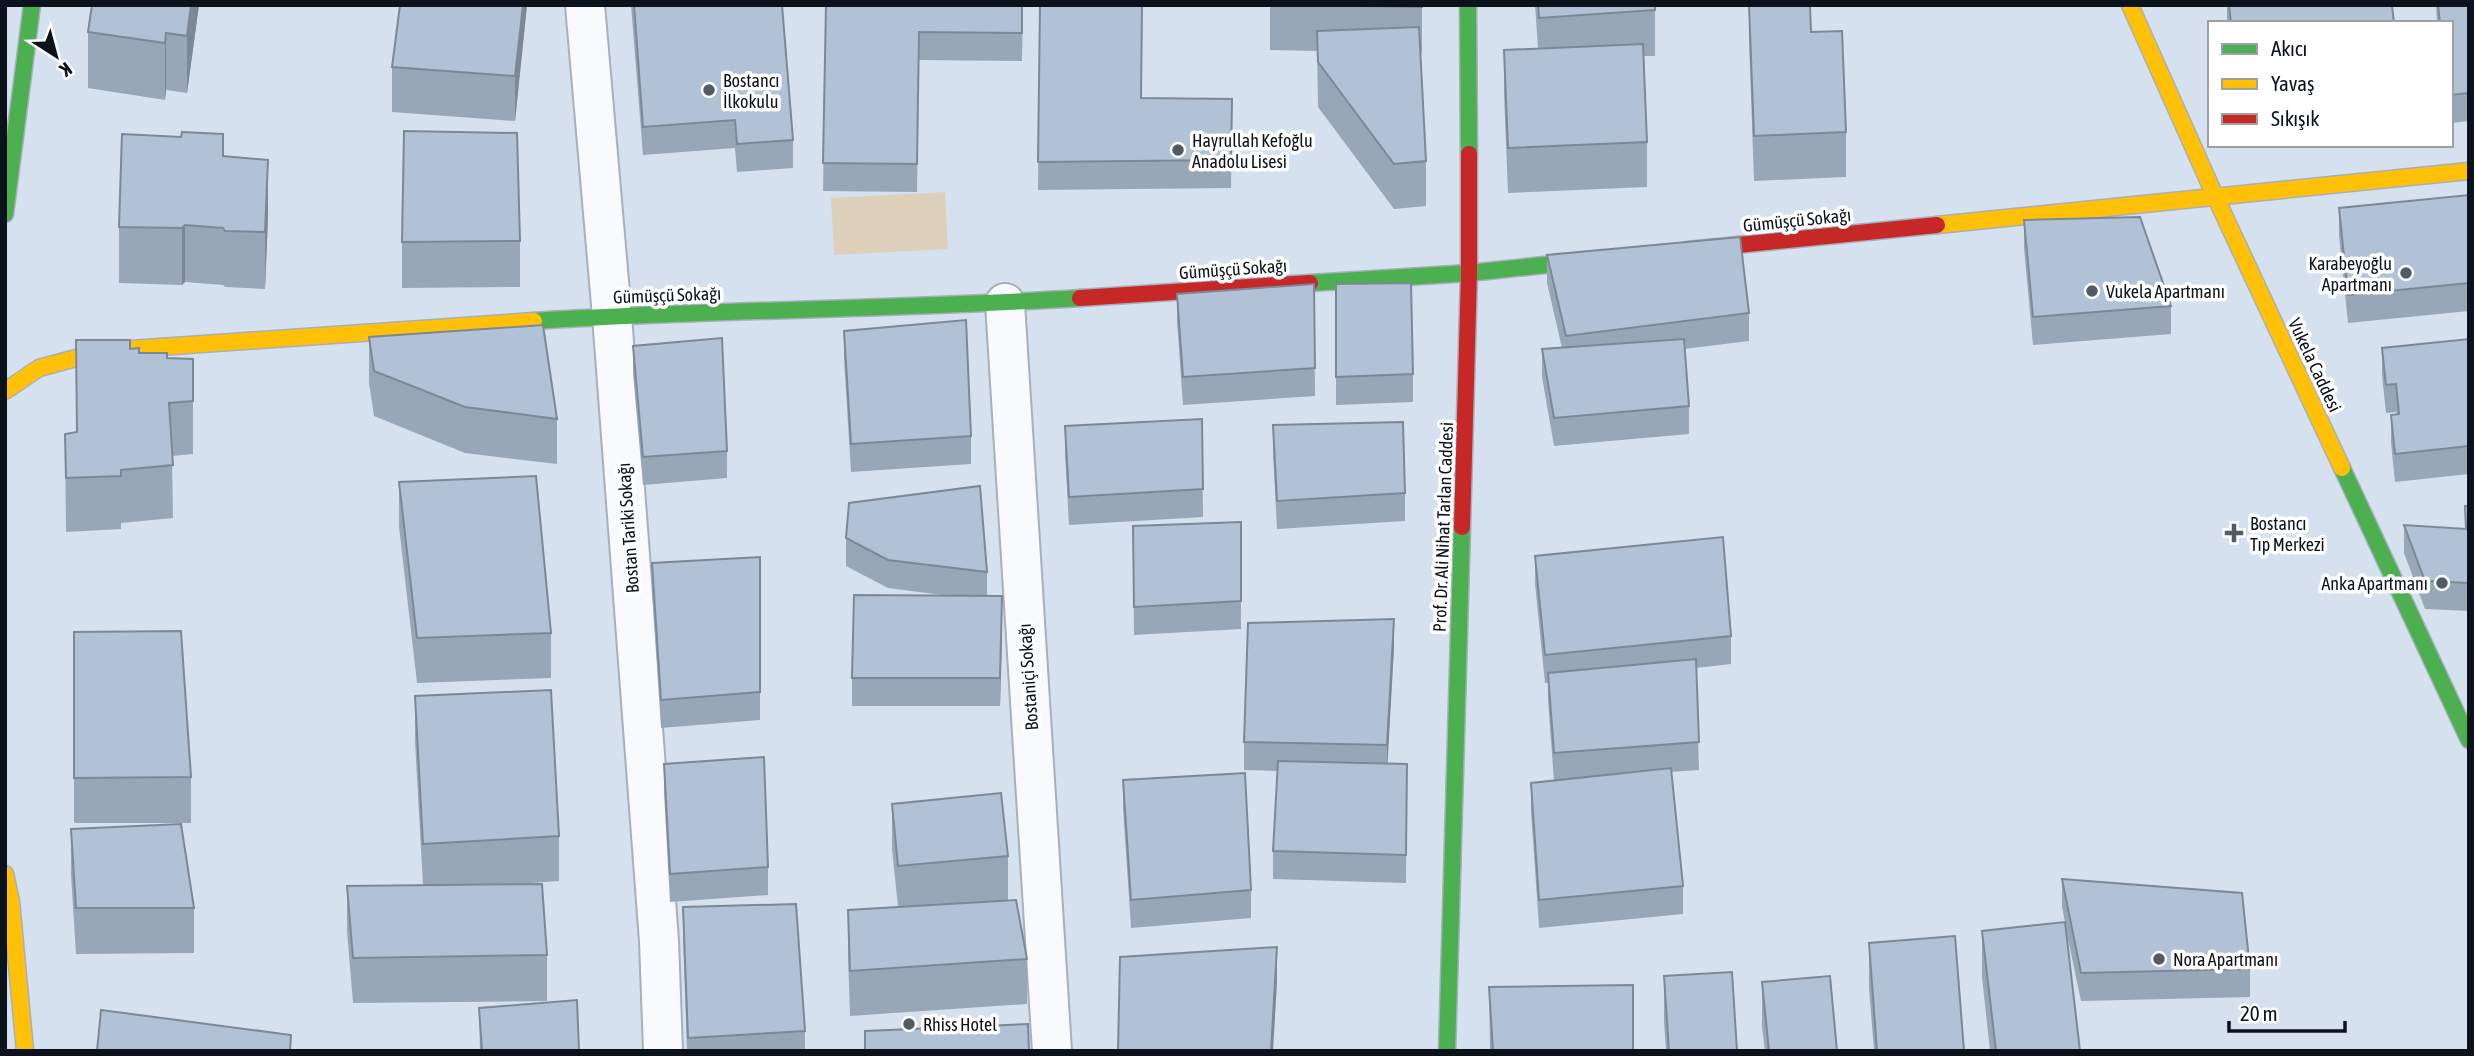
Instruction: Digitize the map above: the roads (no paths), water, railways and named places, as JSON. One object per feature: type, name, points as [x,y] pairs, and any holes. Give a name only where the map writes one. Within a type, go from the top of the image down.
[{"type":"street","points":[[5,214],[32,5]]},
{"type":"street","name":"Bostan Tariki Sokağı","points":[[585,5],[612,316],[659,941],[663,1051]]},
{"type":"street","name":"Prof. Dr. Ali Nihat Tarlan Caddesi","points":[[1447,1051],[1469,273],[1468,5]]},
{"type":"street","name":"Vukela Caddesi","points":[[2130,5],[2215,196],[2469,740]]},
{"type":"street","points":[[5,103],[17,114]]},
{"type":"street","name":"Gümüşçü Sokağı","points":[[1676,251],[2469,171]]},
{"type":"street","name":"Gümüşçü Sokağı","points":[[5,391],[39,368],[102,351],[612,316],[1005,303],[1469,273],[1621,257]]},
{"type":"street","name":"Bostaniçi Sokağı","points":[[1005,303],[1052,1051]]},
{"type":"street","points":[[5,874],[11,901],[25,1051]]},
{"type":"place","name":"Bostancı İlkokulu","points":[[709,90]]},
{"type":"place","name":"Hayrullah Kefoğlu Anadolu Lisesi","points":[[1178,150]]},
{"type":"place","name":"Karabeyoğlu Apartmanı","points":[[2406,273]]},
{"type":"place","name":"Vukela Apartmanı","points":[[2092,291]]},
{"type":"place","name":"Bostancı Tıp Merkezi","points":[[2234,533]]},
{"type":"place","name":"Anka Apartmanı","points":[[2442,583]]},
{"type":"place","name":"Nora Apartmanı","points":[[2159,959]]},
{"type":"place","name":"Rhiss Hotel","points":[[909,1024]]}]
